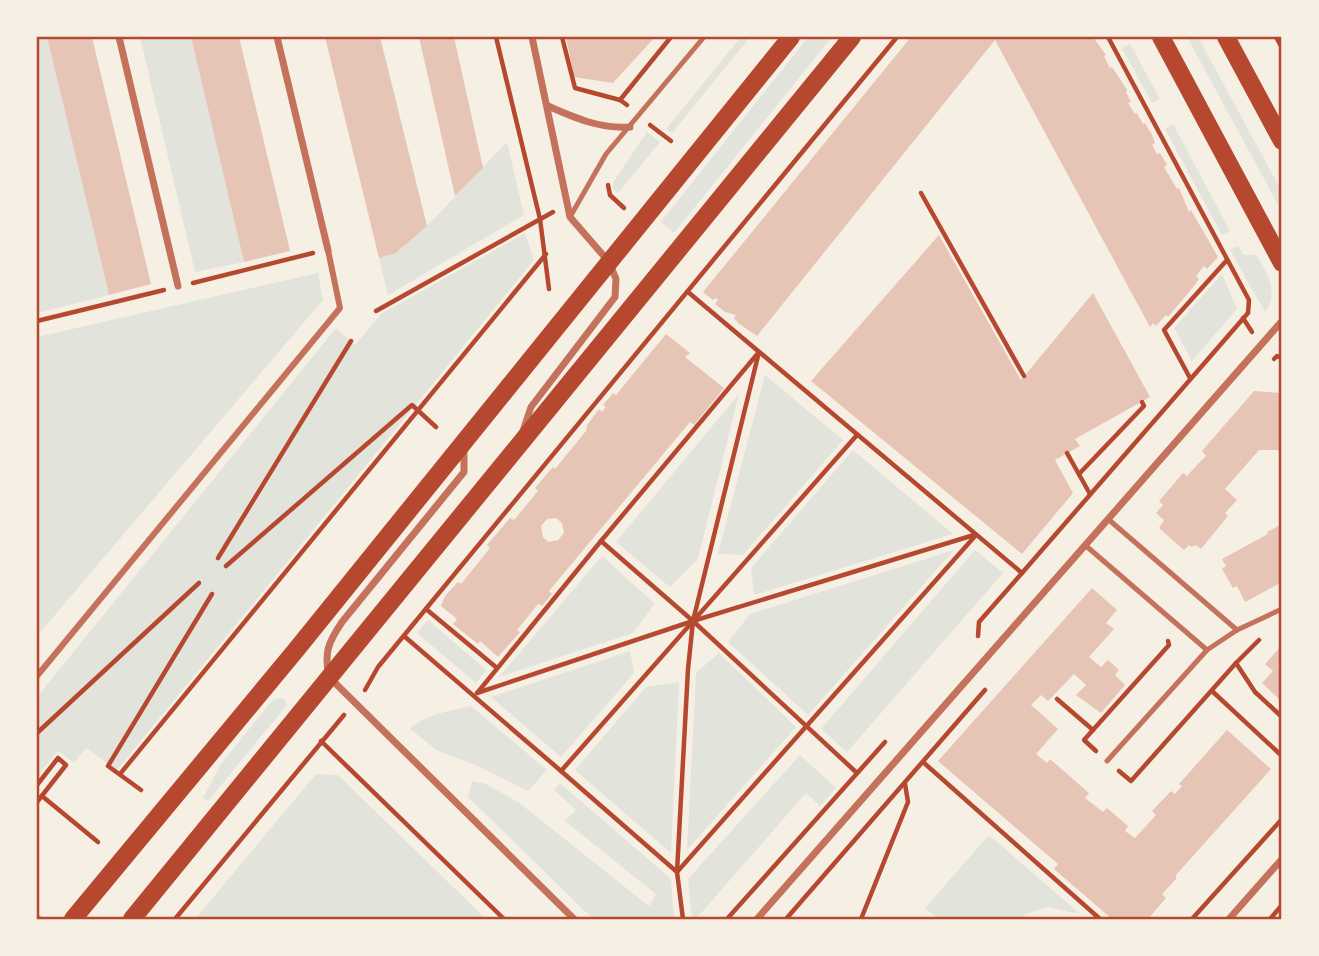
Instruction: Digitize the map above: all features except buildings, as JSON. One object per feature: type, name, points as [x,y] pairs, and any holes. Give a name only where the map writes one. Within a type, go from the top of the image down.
[{"type":"main road","points":[[73,919],[287,661],[791,37]]},
{"type":"main road","points":[[132,919],[852,37]]},
{"type":"main road","points":[[1161,37],[1282,263]]},
{"type":"main road","points":[[1227,37],[1282,141]]},
{"type":"street","points":[[118,37],[178,286]]},
{"type":"street","points":[[37,676],[340,308],[277,37]]},
{"type":"street","points":[[517,448],[531,407],[615,297],[616,279],[609,262],[570,217],[532,37]]},
{"type":"street","points":[[548,106],[594,124],[630,127]]},
{"type":"street","points":[[757,919],[1282,321]]},
{"type":"street","points":[[464,442],[464,472],[330,640],[326,659],[329,677],[574,919]]},
{"type":"street","points":[[1229,919],[1282,859]]},
{"type":"lane","points":[[570,217],[606,154],[704,37]]},
{"type":"lane","points":[[1108,519],[1237,629]]},
{"type":"lane","points":[[1085,545],[1207,650]]},
{"type":"lane","points":[[1107,761],[1207,650],[1237,629],[1282,609]]},
{"type":"path","points":[[496,37],[540,219],[548,289]]},
{"type":"path","points":[[562,37],[575,88],[620,100],[671,37]]},
{"type":"path","points":[[367,687],[378,667],[897,37]]},
{"type":"path","points":[[973,642],[980,634],[979,622],[1248,313],[1249,300],[1108,37]]},
{"type":"path","points":[[1276,37],[1282,48]]},
{"type":"path","points":[[644,130],[649,124],[671,141]]},
{"type":"path","points":[[608,183],[610,195],[620,204]]},
{"type":"path","points":[[921,193],[1024,376]]},
{"type":"path","points":[[376,311],[540,219]]},
{"type":"path","points":[[120,774],[546,254]]},
{"type":"path","points":[[1190,378],[1164,330],[1227,260]]},
{"type":"path","points":[[688,292],[1022,573]]},
{"type":"path","points":[[218,558],[351,341]]},
{"type":"path","points":[[476,694],[759,352]]},
{"type":"path","points":[[683,919],[677,872],[693,621],[759,352]]},
{"type":"path","points":[[1079,474],[1144,406],[1142,402]]},
{"type":"path","points":[[226,566],[412,405],[436,427]]},
{"type":"path","points":[[561,771],[857,435]]},
{"type":"path","points":[[1067,453],[1090,494]]},
{"type":"path","points":[[476,694],[693,621],[976,534]]},
{"type":"path","points":[[677,872],[976,534]]},
{"type":"path","points":[[601,541],[693,621],[857,773]]},
{"type":"path","points":[[37,733],[199,583]]},
{"type":"path","points":[[141,790],[108,766],[212,594]]},
{"type":"path","points":[[426,609],[497,668]]},
{"type":"path","points":[[404,636],[476,694],[677,872]]},
{"type":"path","points":[[1263,636],[1236,663],[1255,692],[1282,717]]},
{"type":"path","points":[[1212,691],[1282,756]]},
{"type":"path","points":[[1058,699],[1093,730]]},
{"type":"path","points":[[175,919],[338,721]]},
{"type":"path","points":[[727,919],[891,734]]},
{"type":"path","points":[[321,741],[504,919]]},
{"type":"path","points":[[37,785],[58,758],[66,765],[37,802]]},
{"type":"path","points":[[923,762],[1100,919]]},
{"type":"path","points":[[862,919],[908,802],[905,783]]},
{"type":"path","points":[[42,796],[99,842]]},
{"type":"path","points":[[1192,919],[1282,819]]},
{"type":"path","points":[[1269,919],[1282,905]]},
{"type":"shaded area","points":[[37,37],[47,37],[109,295],[37,313]]},
{"type":"shaded area","points":[[140,37],[191,37],[244,262],[195,272]]},
{"type":"shaded area","points":[[741,37],[750,37],[672,133],[666,129]]},
{"type":"shaded area","points":[[808,37],[832,37],[674,233],[661,222]]},
{"type":"shaded area","points":[[1187,37],[1198,37],[1282,192],[1282,212]]},
{"type":"shaded area","points":[[1130,44],[1160,99],[1152,103],[1122,48]]},
{"type":"shaded area","points":[[1173,124],[1230,231],[1222,235],[1165,129]]},
{"type":"shaded area","points":[[647,132],[660,142],[618,193],[613,188],[614,181]]},
{"type":"shaded area","points":[[507,142],[524,215],[388,295],[379,258],[396,253],[427,226]]},
{"type":"shaded area","points":[[525,233],[534,260],[117,770],[86,748],[74,763],[58,751],[37,776],[37,697],[336,328],[355,345],[381,314]]},
{"type":"shaded area","points":[[1238,246],[1244,255],[1256,255],[1268,276],[1271,298],[1265,312],[1230,250]]},
{"type":"shaded area","points":[[318,273],[323,300],[37,636],[37,337]]},
{"type":"shaded area","points":[[1222,274],[1237,309],[1192,361],[1174,328]]},
{"type":"shaded area","points":[[765,375],[843,440],[743,555],[718,554]]},
{"type":"shaded area","points":[[739,394],[698,559],[670,587],[616,542]]},
{"type":"shaded area","points":[[853,450],[953,534],[754,595],[751,568]]},
{"type":"shaded area","points":[[954,550],[808,715],[728,642],[750,614]]},
{"type":"shaded area","points":[[975,550],[1003,573],[847,752],[821,729]]},
{"type":"shaded area","points":[[602,556],[655,604],[633,633],[499,677]]},
{"type":"shaded area","points":[[428,620],[486,670],[476,683],[417,633]]},
{"type":"shaded area","points":[[630,651],[634,673],[561,757],[491,697]]},
{"type":"shaded area","points":[[719,653],[796,727],[687,850],[696,673]]},
{"type":"shaded area","points":[[679,682],[671,853],[575,770],[646,687]]},
{"type":"shaded area","points":[[278,698],[284,699],[287,705],[208,801],[203,798],[221,764],[271,702]]},
{"type":"shaded area","points":[[471,706],[547,770],[528,791],[478,766],[438,751],[410,729],[430,716]]},
{"type":"shaded area","points":[[800,755],[836,788],[820,806],[806,793],[696,919],[692,919],[688,879]]},
{"type":"shaded area","points":[[316,774],[338,775],[486,919],[195,919]]},
{"type":"shaded area","points":[[472,781],[486,784],[518,802],[649,906],[656,894],[565,821],[576,810],[554,790],[560,783],[671,879],[674,919],[593,919],[468,797]]},
{"type":"shaded area","points":[[989,835],[1080,914],[1048,907],[1017,919],[938,919],[925,908]]}]
